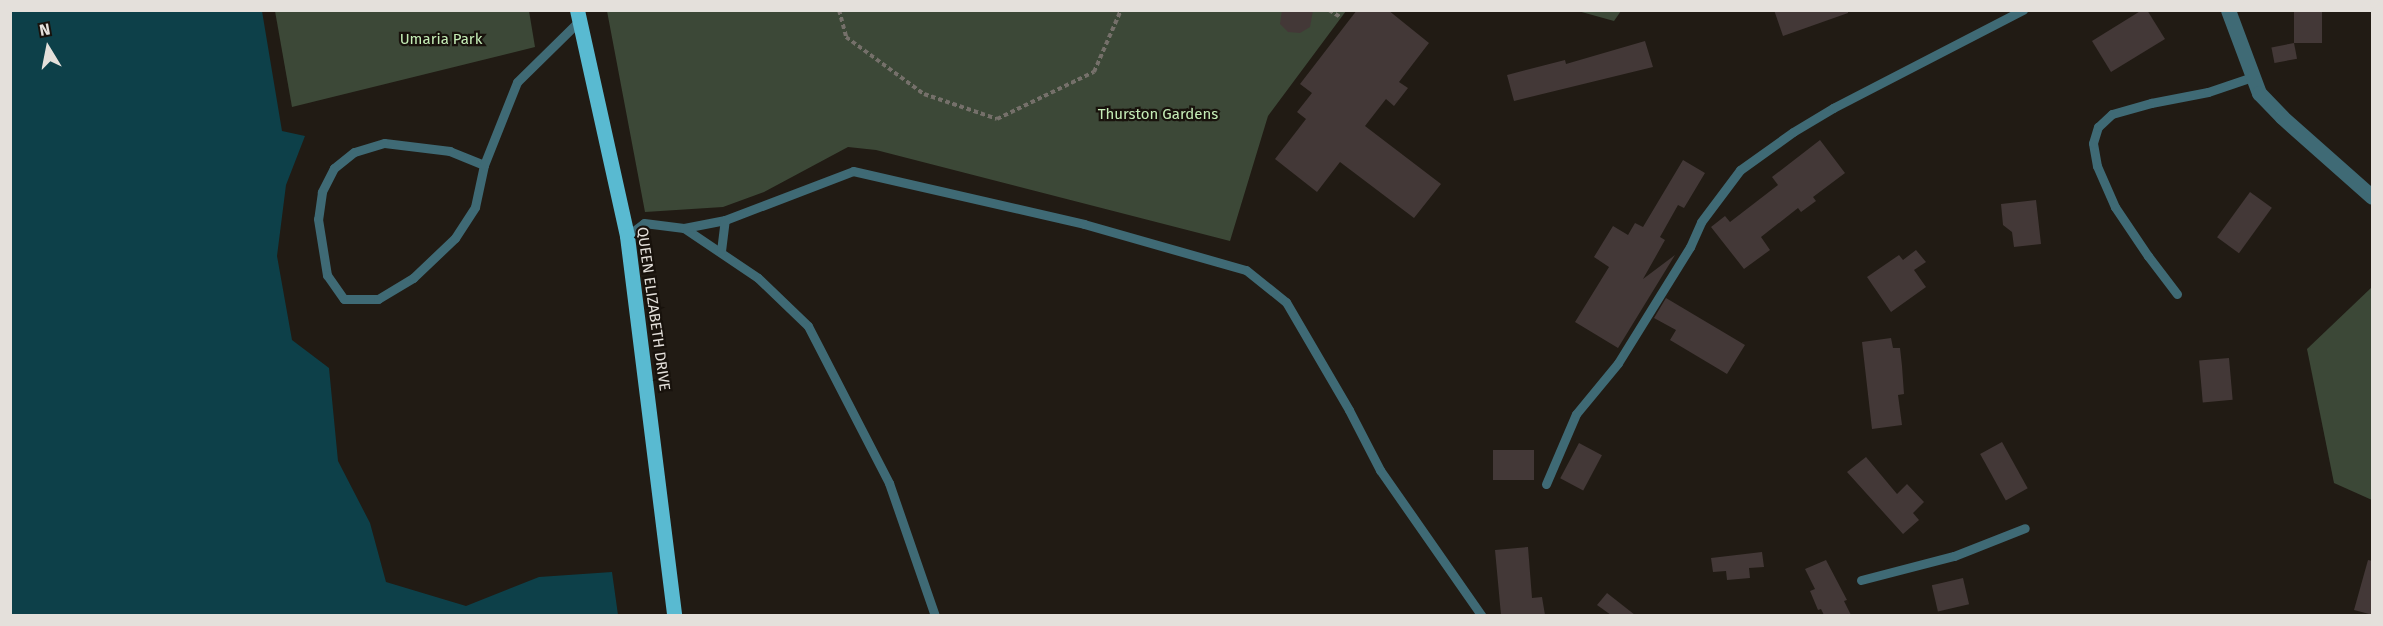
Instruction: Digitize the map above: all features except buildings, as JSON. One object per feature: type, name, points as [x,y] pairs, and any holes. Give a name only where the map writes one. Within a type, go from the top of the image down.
[{"type":"main road","name":"QUEEN ELIZABETH DRIVE","points":[[578,16],[627,236],[674,615]]},
{"type":"street","points":[[2228,10],[2259,93],[2282,117],[2373,197]]},
{"type":"lane","points":[[1546,484],[1576,414],[1618,363],[1690,247],[1701,222],[1740,170],[1793,132],[1833,108],[2023,10]]},
{"type":"lane","points":[[484,165],[450,151],[384,143],[354,152],[334,168],[322,192],[318,219],[327,275],[344,299],[378,299],[413,278],[454,238],[475,207],[484,165],[517,82],[578,16]]},
{"type":"lane","points":[[2177,294],[2115,207],[2097,166],[2093,143],[2098,127],[2112,114],[2151,103],[2208,92],[2252,77]]},
{"type":"lane","points":[[627,236],[644,223],[684,228],[725,220],[853,171],[1084,224],[1246,270],[1286,302],[1349,410],[1380,470],[1482,615]]},
{"type":"lane","points":[[721,251],[725,220]]},
{"type":"lane","points":[[684,228],[758,278],[808,326],[889,483],[934,615]]},
{"type":"lane","points":[[1861,580],[1954,556],[2025,528]]},
{"type":"path","points":[[839,10],[846,37],[924,94],[997,119],[1094,72],[1121,10]]},
{"type":"path","points":[[1329,10],[1340,17]]},
{"type":"green space","name":"Umaria Park","points":[[275,11],[529,11],[535,47],[292,107]]},
{"type":"green space","name":"Thurston Gardens","points":[[607,11],[1346,11],[1268,116],[1230,241],[876,150],[848,147],[764,192],[723,207],[645,212]]},
{"type":"green space","points":[[1578,11],[1621,11],[1614,21]]},
{"type":"green space","points":[[2372,287],[2372,500],[2334,483],[2307,349]]},
{"type":"water","points":[[10,11],[262,11],[282,131],[305,136],[286,185],[277,256],[292,340],[329,368],[338,461],[370,523],[386,582],[466,606],[539,577],[612,572],[618,615],[11,615]]}]
